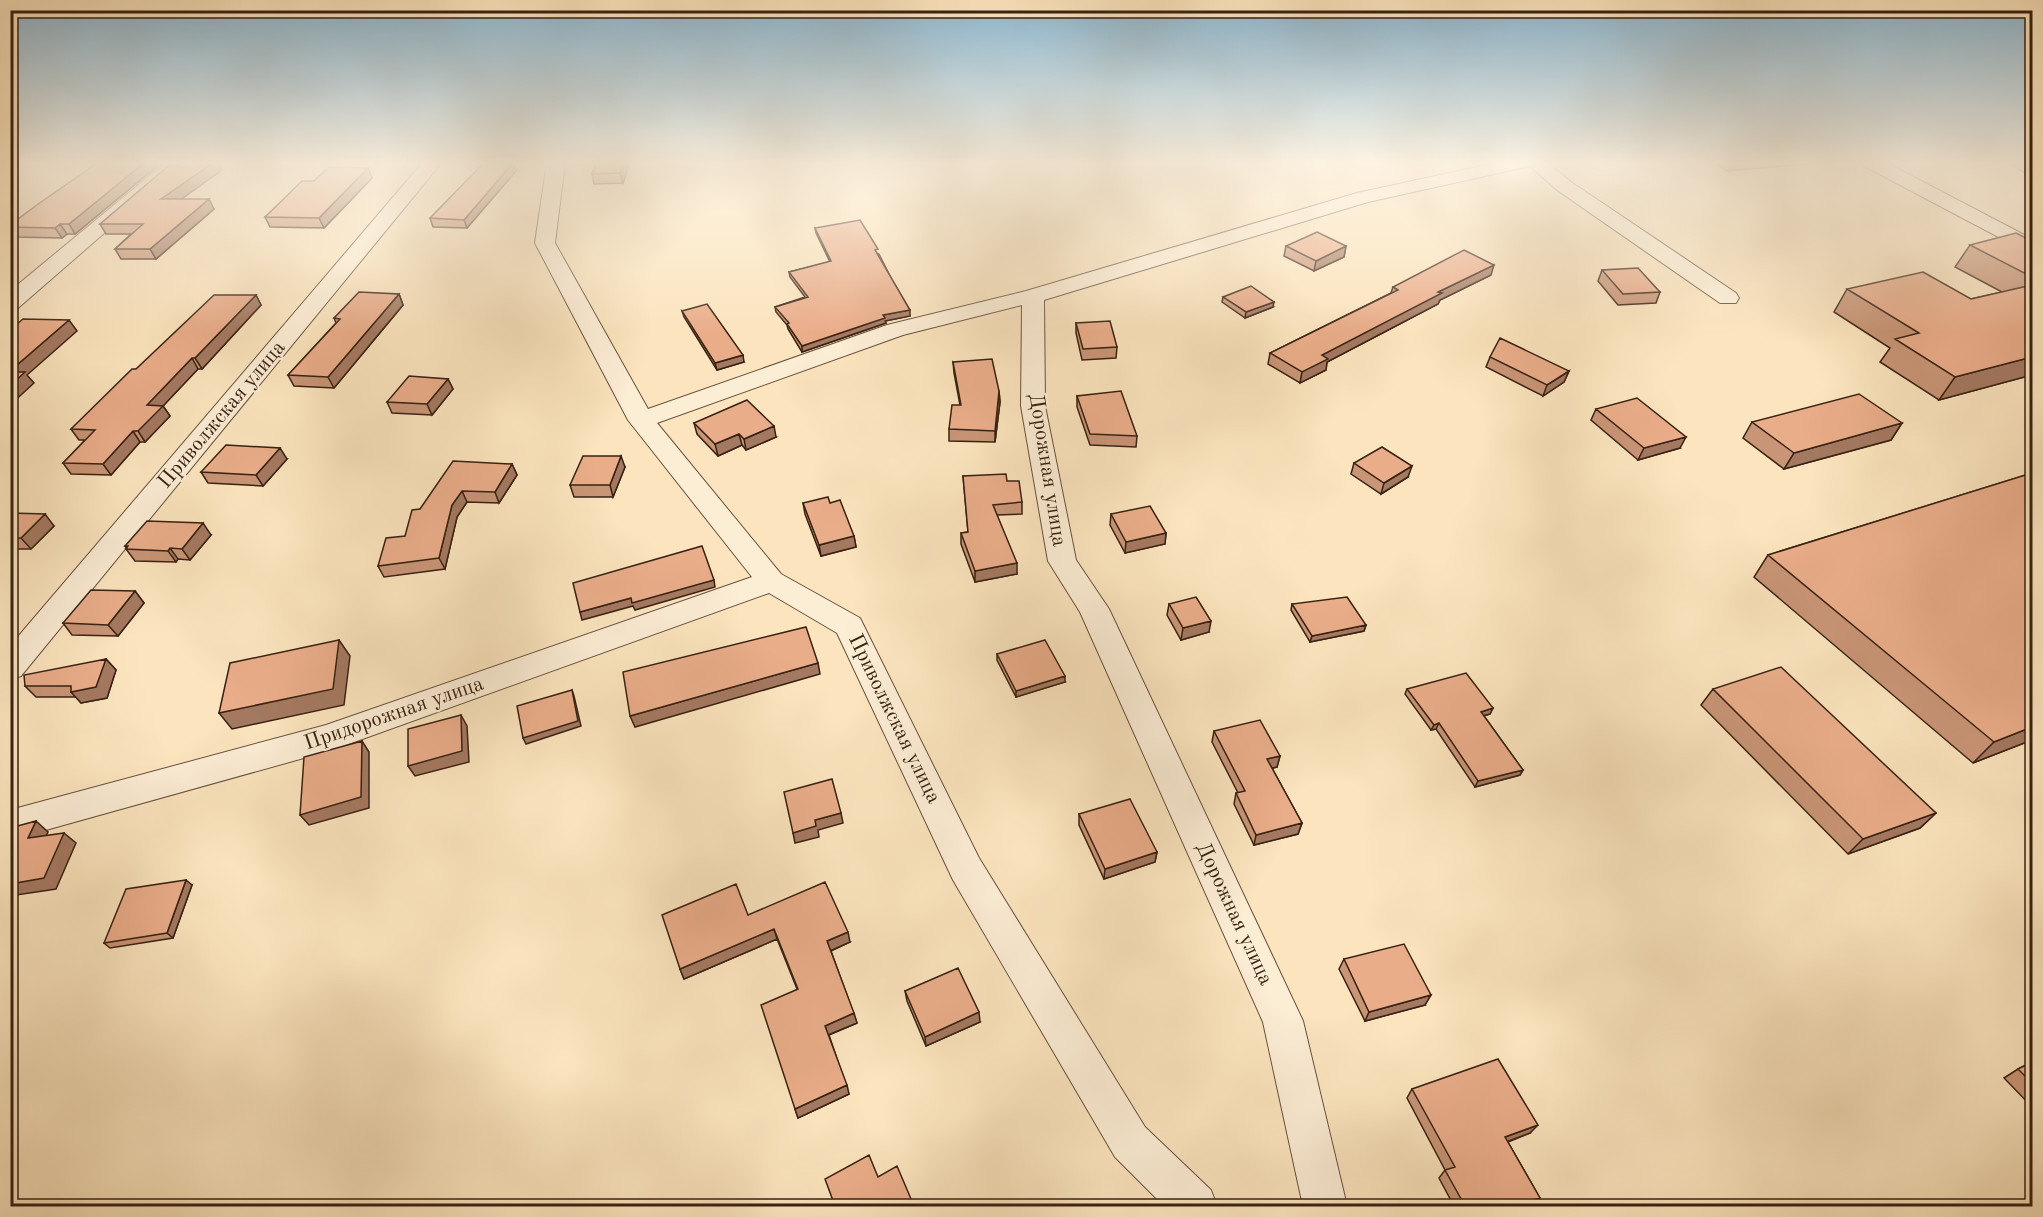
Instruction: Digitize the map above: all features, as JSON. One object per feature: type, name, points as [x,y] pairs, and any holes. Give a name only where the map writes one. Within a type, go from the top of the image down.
[{"type":"street","points":[[10,303],[110,219]]},
{"type":"street","name":"Приволжская улица","points":[[10,668],[386,219]]},
{"type":"street","name":"Приволжская улица","points":[[548,219],[545,243],[641,420],[771,581],[849,626],[966,869],[1130,1142],[1195,1206]]},
{"type":"street","points":[[641,420],[895,330],[1033,296],[1291,219]]},
{"type":"street","points":[[1611,219],[1728,298]]},
{"type":"street","points":[[1977,219],[2032,248]]},
{"type":"street","name":"Дорожная улица","points":[[1033,296],[1033,406],[1062,561],[1094,609],[1283,1021],[1324,1206]]},
{"type":"street","name":"Придорожная улица","points":[[10,825],[329,738],[771,581]]},
{"type":"building","points":[[18,219],[75,219],[69,224],[60,224],[55,228],[10,227]]},
{"type":"building","points":[[106,219],[186,219],[150,249],[115,249],[143,224],[100,224]]},
{"type":"building","points":[[860,220],[910,310],[883,315],[885,318],[802,346],[787,324],[789,323],[775,307],[808,297],[789,272],[831,261],[815,228]]},
{"type":"building","points":[[1317,232],[1346,246],[1316,261],[1286,246]]},
{"type":"building","points":[[2016,233],[2032,241],[2032,277],[1970,245]]},
{"type":"building","points":[[1464,250],[1494,265],[1438,292],[1442,293],[1322,355],[1328,359],[1302,372],[1270,353],[1398,290],[1393,287]]},
{"type":"building","points":[[1638,268],[1660,292],[1623,294],[1602,270]]},
{"type":"building","points":[[1923,272],[1971,299],[2032,285],[2032,357],[1955,377],[1895,339],[1919,333],[1847,289]]},
{"type":"building","points":[[1251,286],[1274,302],[1246,312],[1223,297]]},
{"type":"building","points":[[359,292],[399,294],[328,377],[288,375],[340,319],[334,318]]},
{"type":"building","points":[[214,295],[256,295],[147,405],[163,406],[138,431],[133,431],[103,464],[63,463],[95,430],[71,429],[132,369],[136,369]]},
{"type":"building","points":[[707,304],[743,355],[715,363],[682,311]]},
{"type":"building","points":[[23,319],[69,320],[10,371],[10,330]]},
{"type":"building","points":[[1110,321],[1117,347],[1083,349],[1076,323]]},
{"type":"building","points":[[1500,338],[1569,371],[1547,385],[1490,357]]},
{"type":"building","points":[[992,359],[999,391],[995,431],[949,429],[952,405],[961,405],[953,362]]},
{"type":"building","points":[[10,372],[25,372],[10,386]]},
{"type":"building","points":[[409,376],[448,379],[427,404],[387,402]]},
{"type":"building","points":[[1121,391],[1137,436],[1090,434],[1077,396]]},
{"type":"building","points":[[1859,394],[1902,423],[1794,453],[1752,422]]},
{"type":"building","points":[[1637,398],[1686,437],[1644,448],[1596,409]]},
{"type":"building","points":[[747,400],[774,426],[744,439],[739,434],[715,444],[694,423]]},
{"type":"building","points":[[226,445],[280,448],[256,475],[201,472]]},
{"type":"building","points":[[1382,447],[1412,466],[1384,483],[1354,463]]},
{"type":"building","points":[[583,456],[621,456],[610,485],[570,485]]},
{"type":"building","points":[[453,461],[512,464],[495,492],[462,491],[452,505],[439,558],[378,566],[386,538],[405,536],[412,510],[420,509]]},
{"type":"building","points":[[2032,473],[2032,727],[1994,742],[1768,555]]},
{"type":"building","points":[[1006,474],[1007,481],[1019,481],[1022,502],[993,505],[1017,563],[975,571],[961,533],[968,532],[963,476]]},
{"type":"building","points":[[828,497],[830,503],[840,500],[854,536],[819,545],[803,503]]},
{"type":"building","points":[[1150,506],[1166,533],[1126,542],[1111,514]]},
{"type":"building","points":[[10,513],[45,514],[21,538],[10,538]]},
{"type":"building","points":[[147,521],[203,523],[182,549],[170,548],[168,551],[126,549],[128,546],[125,546]]},
{"type":"building","points":[[702,546],[714,580],[632,603],[631,598],[580,612],[573,583]]},
{"type":"building","points":[[91,590],[135,591],[108,625],[63,623]]},
{"type":"building","points":[[1196,597],[1211,621],[1183,628],[1169,604]]},
{"type":"building","points":[[1347,597],[1366,625],[1312,636],[1292,604]]},
{"type":"building","points":[[806,627],[818,663],[630,716],[623,672]]},
{"type":"building","points":[[339,640],[333,689],[219,713],[230,663]]},
{"type":"building","points":[[1045,640],[1065,676],[1016,691],[997,654]]},
{"type":"building","points":[[106,659],[96,687],[71,692],[71,686],[25,686],[24,675]]},
{"type":"building","points":[[1781,667],[1936,813],[1863,839],[1713,689]]},
{"type":"building","points":[[1466,673],[1493,708],[1481,712],[1523,770],[1478,781],[1439,723],[1434,725],[1407,689]]},
{"type":"building","points":[[572,690],[578,721],[523,738],[517,706]]},
{"type":"building","points":[[461,715],[462,751],[408,766],[408,729]]},
{"type":"building","points":[[1260,720],[1280,756],[1267,759],[1302,823],[1256,835],[1236,793],[1245,791],[1214,731]]},
{"type":"building","points":[[362,741],[361,797],[300,815],[304,757]]},
{"type":"building","points":[[832,779],[841,813],[815,820],[816,826],[793,833],[784,792]]},
{"type":"building","points":[[1130,799],[1157,852],[1105,869],[1079,814]]},
{"type":"building","points":[[36,821],[28,838],[64,833],[44,878],[10,884],[10,828]]},
{"type":"building","points":[[186,880],[167,933],[104,943],[126,889]]},
{"type":"building","points":[[825,882],[848,932],[827,941],[854,1013],[825,1026],[847,1085],[795,1109],[761,1005],[798,989],[774,929],[680,969],[662,915],[736,884],[748,915]]},
{"type":"building","points":[[1404,944],[1431,995],[1369,1012],[1344,959]]},
{"type":"building","points":[[958,968],[979,1012],[925,1037],[905,991]]},
{"type":"building","points":[[1498,1059],[1538,1125],[1505,1137],[1540,1198],[1515,1206],[1465,1206],[1445,1170],[1455,1167],[1412,1089]]},
{"type":"building","points":[[2032,1062],[2032,1083],[2018,1069]]},
{"type":"building","points":[[869,1155],[878,1177],[897,1166],[914,1206],[835,1206],[825,1179]]}]
